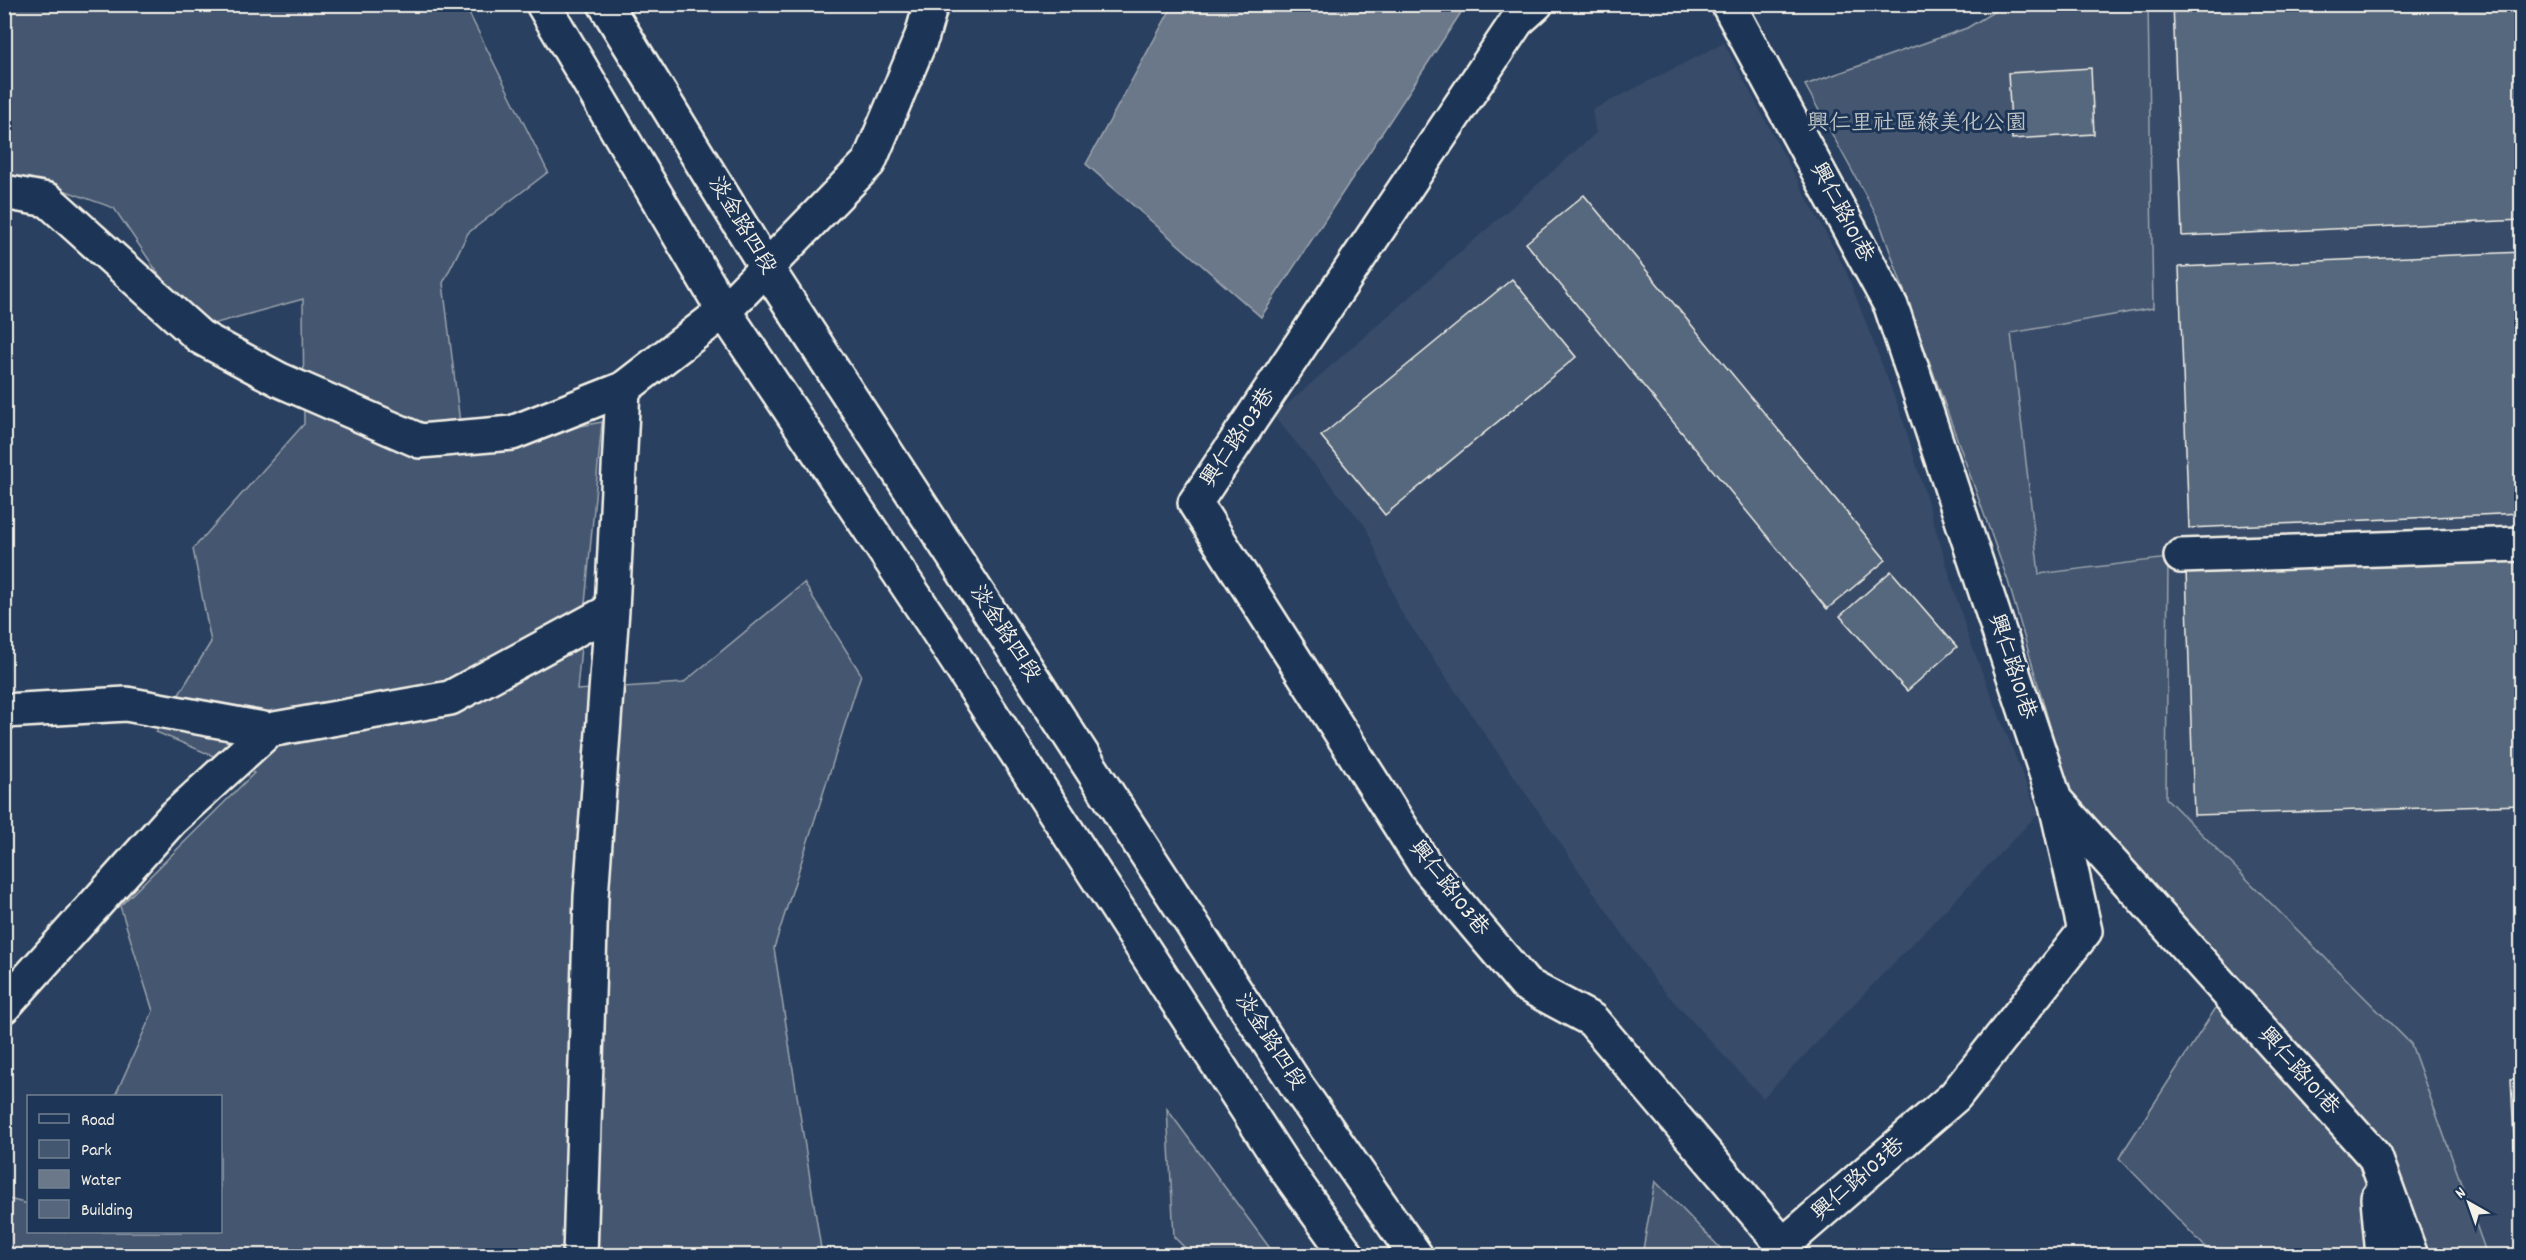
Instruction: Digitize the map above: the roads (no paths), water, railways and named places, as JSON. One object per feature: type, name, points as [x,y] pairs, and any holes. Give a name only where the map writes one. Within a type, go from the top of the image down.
[{"type":"street","points":[[543,4],[724,311],[932,622],[1286,1168],[1348,1256]]},
{"type":"street","name":"淡金路四段","points":[[605,4],[766,267],[1299,1089],[1416,1256]]},
{"type":"street","points":[[4,192],[48,200],[200,337],[280,380],[420,441],[512,433],[624,389],[724,311],[869,162],[922,36],[932,4]]},
{"type":"street","name":"興仁路103巷","points":[[1536,4],[1517,21],[1195,503],[1425,865],[1525,984],[1593,1020],[1783,1245],[1955,1096],[2085,931],[2055,800]]},
{"type":"street","name":"興仁路101巷","points":[[1728,4],[1891,306],[2055,800],[2374,1157],[2411,1256]]},
{"type":"street","points":[[580,1256],[591,897],[612,610],[624,389]]},
{"type":"street","points":[[2181,556],[2522,544]]},
{"type":"street","points":[[4,711],[126,704],[269,730],[450,698],[612,610]]},
{"type":"street","points":[[4,1006],[171,820],[269,730]]},
{"type":"street","points":[[2374,1157],[2383,1256]]},
{"type":"water","points":[[1173,5],[1466,5],[1261,317],[1086,164]]},
{"type":"park label","name":"興仁里社區綠美化公園","points":[[1917,124]]}]
